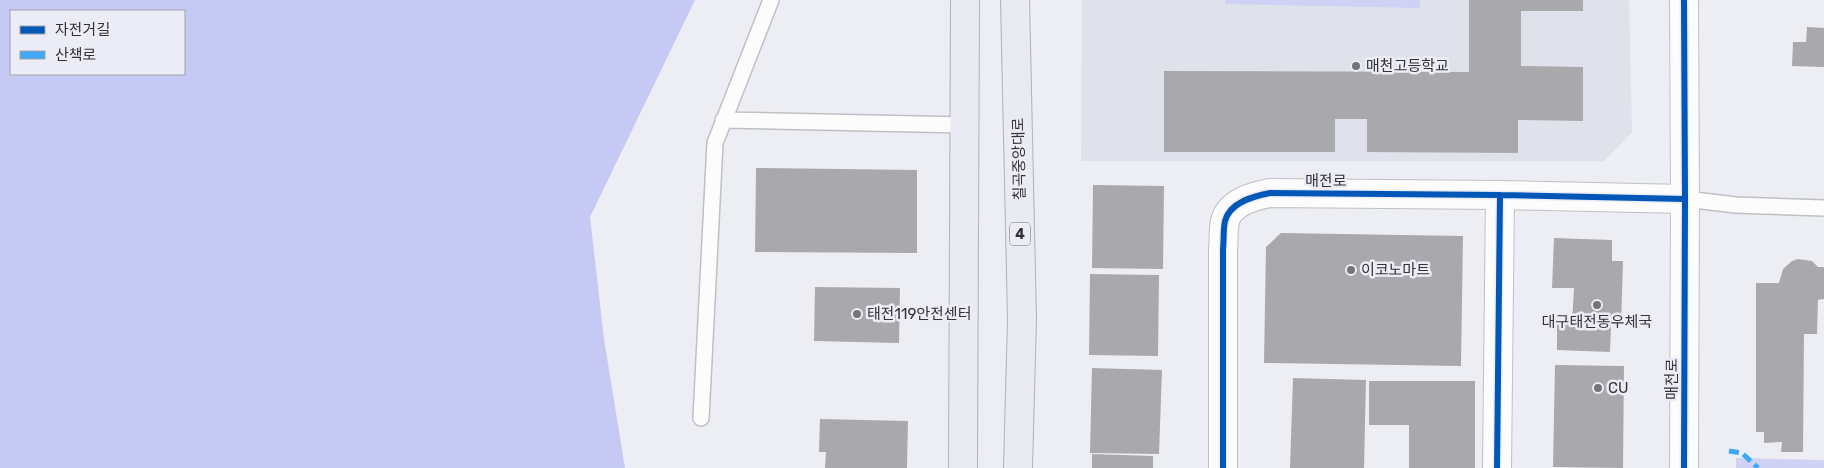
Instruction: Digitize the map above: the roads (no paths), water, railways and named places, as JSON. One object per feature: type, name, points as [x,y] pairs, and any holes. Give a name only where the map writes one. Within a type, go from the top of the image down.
[{"type":"main road","points":[[963,468],[965,0]]},
{"type":"main road","name":"칠곡중앙대로","points":[[1015,0],[1022,319],[1018,468]]},
{"type":"street","name":"매전로","points":[[1684,0],[1684,468]]},
{"type":"street","name":"매전로","points":[[1223,468],[1223,249],[1226,220],[1232,209],[1251,197],[1270,193],[1685,199]]},
{"type":"street","points":[[1497,468],[1500,195]]},
{"type":"lane","points":[[701,418],[715,143],[771,0]]},
{"type":"lane","points":[[723,120],[965,125]]},
{"type":"lane","points":[[1685,199],[1736,205],[1824,208]]},
{"type":"place","name":"매천고등학교","points":[[1356,66]]},
{"type":"place","name":"이코노마트","points":[[1351,270]]},
{"type":"place","name":"대구태전동우체국","points":[[1597,305]]},
{"type":"place","name":"태전119안전센터","points":[[857,314]]},
{"type":"place","name":"CU","points":[[1598,388]]}]
